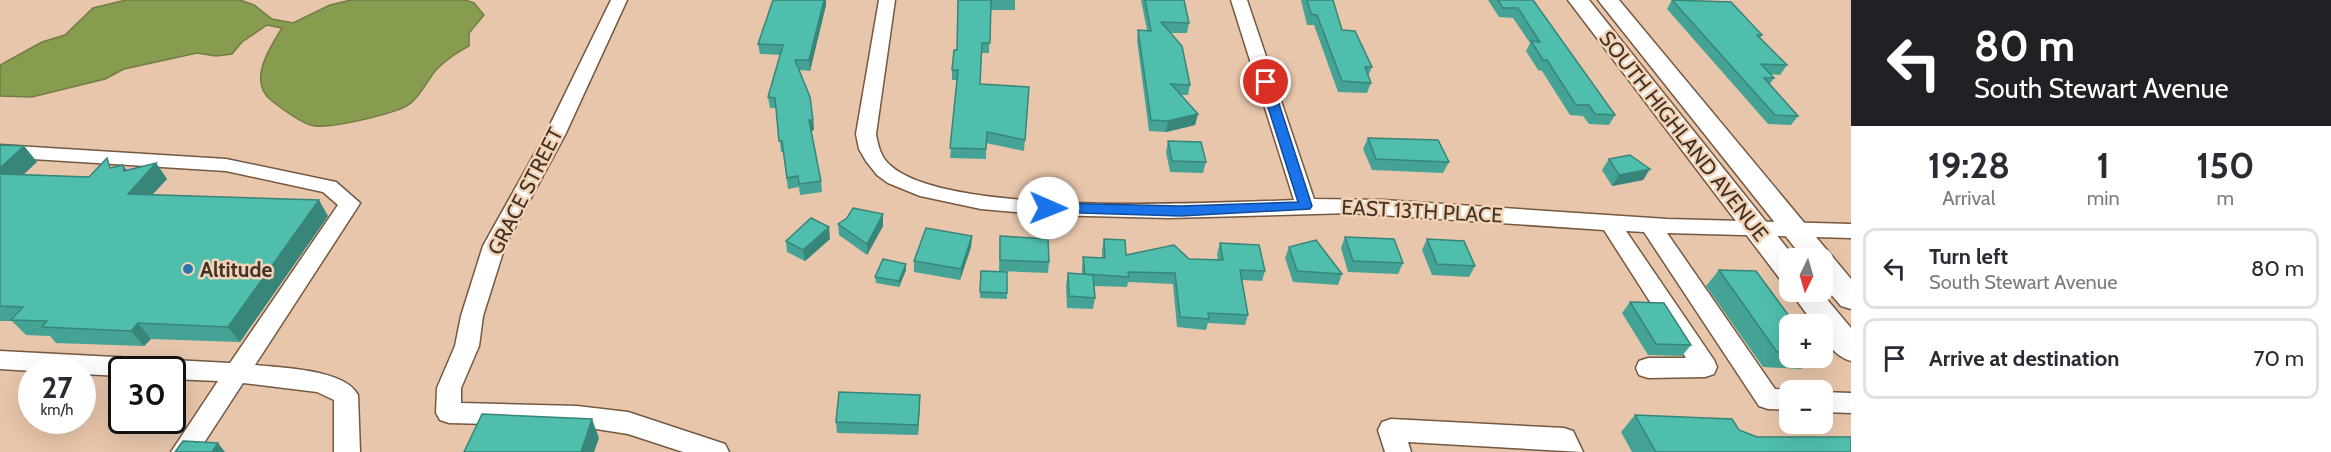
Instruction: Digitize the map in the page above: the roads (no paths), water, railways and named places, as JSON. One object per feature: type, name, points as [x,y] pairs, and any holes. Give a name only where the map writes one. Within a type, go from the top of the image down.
[{"type":"main road","name":"SOUTH HIGHLAND AVENUE","points":[[1578,0],[1779,259]]},
{"type":"main road","name":"SOUTH HIGHLAND AVENUE","points":[[1608,0],[1809,248]]},
{"type":"main road","points":[[1833,277],[1851,298]]},
{"type":"main road","points":[[1813,302],[1851,349]]},
{"type":"street","name":"GRACE STREET","points":[[619,0],[555,135],[494,246],[472,316],[467,345],[449,388],[449,413],[577,416],[628,423],[716,452]]},
{"type":"street","name":"EAST 13TH PLACE","points":[[886,0],[866,134],[867,147],[873,161],[885,173],[916,188],[965,200],[1026,207],[1181,211],[1306,206],[1472,212],[1756,231],[1851,231]]},
{"type":"street","points":[[1239,0],[1306,206]]},
{"type":"street","points":[[0,151],[226,165],[329,187],[350,203],[184,452]]},
{"type":"street","points":[[1610,223],[1705,367],[1648,368]]},
{"type":"street","points":[[1651,225],[1768,399],[1779,400]]},
{"type":"street","points":[[0,360],[108,366]]},
{"type":"street","points":[[186,370],[238,373],[321,383],[346,395],[347,452]]},
{"type":"street","points":[[1833,402],[1851,403]]},
{"type":"street","points":[[1398,452],[1391,430],[1564,439],[1570,452]]},
{"type":"place","name":"Altitude","points":[[188,269]]}]
